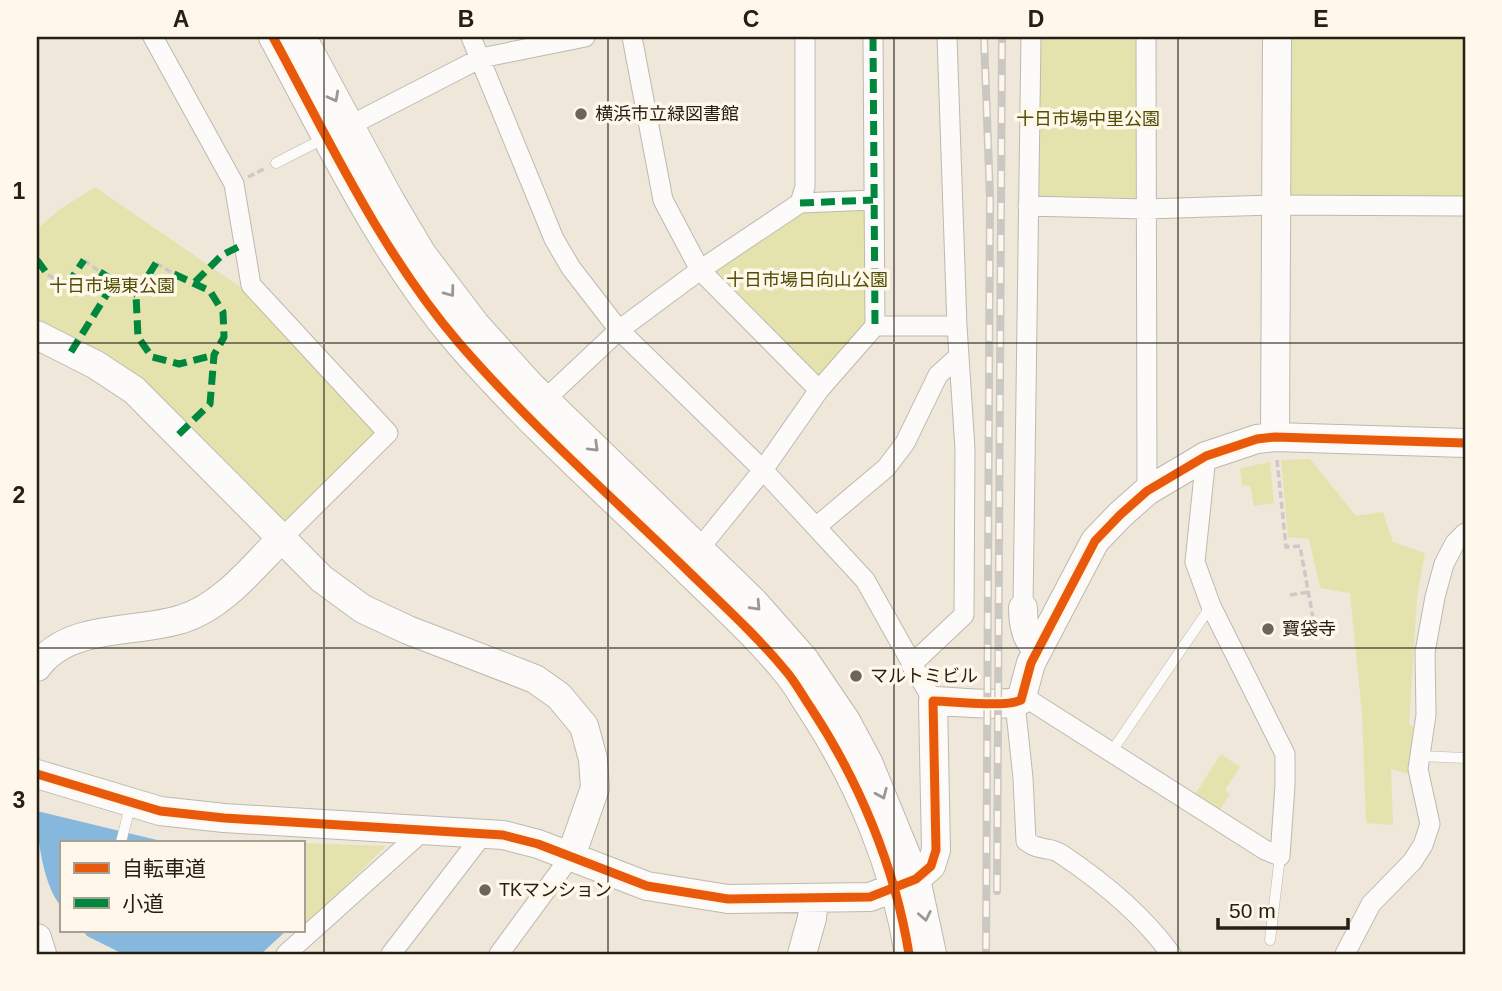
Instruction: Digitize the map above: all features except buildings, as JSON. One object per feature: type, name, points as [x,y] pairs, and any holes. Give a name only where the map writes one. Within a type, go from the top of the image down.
[{"type":"street","points":[[37,667],[61,645],[85,637],[182,619],[204,608],[226,593],[388,433],[251,285],[234,184],[153,37]]},
{"type":"street","points":[[274,37],[422,254],[536,408],[786,671],[827,732],[849,773],[883,851],[906,883],[909,954]]},
{"type":"street","points":[[302,37],[338,131]]},
{"type":"street","points":[[37,774],[160,811],[224,818],[503,835],[571,856],[647,886],[727,900],[870,897],[906,883],[931,866],[936,850],[933,701],[902,643],[865,580],[763,470],[619,330],[570,268],[554,239],[471,37]]},
{"type":"street","points":[[338,131],[481,58],[560,39],[584,37]]},
{"type":"street","points":[[632,37],[663,200],[700,270],[819,390]]},
{"type":"street","points":[[800,203],[805,187],[804,37]]},
{"type":"street","points":[[699,549],[763,470],[819,390],[875,326],[873,37]]},
{"type":"street","points":[[911,664],[964,615],[965,449],[958,357],[947,37]]},
{"type":"street","points":[[1031,37],[1023,620],[1028,639],[1038,649]]},
{"type":"street","points":[[1146,37],[1147,491]]},
{"type":"street","points":[[1275,437],[1274,205],[1277,37]]},
{"type":"street","points":[[536,408],[619,330],[700,270],[800,203],[873,200]]},
{"type":"street","points":[[1028,206],[1146,209],[1274,205],[1465,206]]},
{"type":"street","points":[[875,326],[957,326]]},
{"type":"street","points":[[37,335],[96,365],[134,390],[281,539],[323,579],[363,609],[408,630],[535,679],[559,696],[584,726],[593,759],[594,789],[571,856],[505,953]]},
{"type":"street","points":[[816,527],[886,468],[905,443],[938,375],[958,357]]},
{"type":"street","points":[[536,408],[699,549],[753,601],[804,659],[846,722],[868,762],[906,883],[932,954]]},
{"type":"street","points":[[1171,954],[1129,905],[1058,852],[1035,848],[1026,841],[1019,699],[1038,649],[1095,541],[1147,491],[1206,456],[1257,439],[1275,437],[1465,443]]},
{"type":"street","points":[[933,701],[1019,699],[1112,751],[1265,850],[1280,856],[1285,785],[1284,754],[1202,585],[1195,562],[1206,456]]},
{"type":"street","points":[[1345,954],[1371,904],[1412,862],[1423,845],[1430,824],[1420,782],[1420,756],[1426,715],[1425,652],[1444,564],[1455,543],[1465,533]]},
{"type":"street","points":[[286,954],[424,830]]},
{"type":"street","points":[[391,954],[484,834]]},
{"type":"street","points":[[802,954],[814,899]]},
{"type":"lane","points":[[276,163],[338,131]]},
{"type":"lane","points":[[1112,751],[1212,606]]},
{"type":"lane","points":[[1420,756],[1465,758]]},
{"type":"lane","points":[[121,841],[131,803]]},
{"type":"lane","points":[[1270,940],[1280,856]]},
{"type":"path","points":[[234,184],[276,163]]},
{"type":"path","points":[[85,260],[100,272]]},
{"type":"path","points":[[156,263],[174,274]]},
{"type":"path","points":[[48,275],[67,285]]},
{"type":"path","points":[[1275,437],[1286,547],[1300,546],[1315,629]]},
{"type":"path","points":[[1290,595],[1309,592]]},
{"type":"green space","points":[[1292,37],[1465,37],[1465,199],[1293,199],[1288,193]]},
{"type":"green space","name":"十日市場中里公園","points":[[1040,39],[1137,40],[1136,198],[1039,197]]},
{"type":"green space","name":"十日市場東公園","points":[[95,187],[246,291],[379,432],[280,527],[37,326],[37,229],[59,210]]},
{"type":"green space","name":"十日市場日向山公園","points":[[868,203],[869,324],[819,380],[713,271],[807,207]]},
{"type":"green space","points":[[1310,459],[1356,516],[1383,512],[1393,542],[1425,553],[1417,598],[1409,724],[1418,730],[1408,774],[1391,769],[1393,825],[1366,823],[1362,713],[1350,593],[1320,588],[1309,539],[1288,537],[1281,460]]},
{"type":"green space","points":[[1270,462],[1274,503],[1254,506],[1250,486],[1242,485],[1240,468]]},
{"type":"green space","points":[[1221,754],[1240,767],[1225,790],[1230,794],[1219,811],[1194,796]]},
{"type":"green space","points":[[304,843],[386,846],[304,927]]},
{"type":"water","points":[[37,811],[167,841],[60,841],[60,904],[45,874]]},
{"type":"water","points":[[84,932],[285,932],[261,954],[123,954]]},
{"type":"railway","points":[[984,37],[990,198],[986,954]]},
{"type":"railway","points":[[997,891],[1002,37]]},
{"type":"marked path","points":[[873,37],[875,326]]},
{"type":"marked path","points":[[800,203],[873,200]]},
{"type":"marked path","points":[[195,282],[222,255],[244,244]]},
{"type":"marked path","points":[[37,260],[48,275]]},
{"type":"marked path","points":[[67,285],[84,260]]},
{"type":"marked path","points":[[156,263],[136,295],[138,337],[152,357],[179,364],[214,355]]},
{"type":"marked path","points":[[100,272],[136,295]]},
{"type":"marked path","points":[[174,274],[210,291],[223,312],[224,337],[214,355],[210,404],[178,435]]},
{"type":"marked path","points":[[71,352],[115,281]]},
{"type":"cycle path","points":[[273,37],[381,234],[405,272],[459,343],[543,432],[751,632],[792,679],[845,765],[873,826],[895,889],[909,954]]},
{"type":"cycle path","points":[[37,774],[160,811],[224,818],[503,835],[538,844],[647,886],[728,899],[870,897],[916,879],[931,866],[936,850],[933,701],[991,704],[1021,700],[1031,663],[1095,541],[1147,491],[1206,456],[1257,439],[1275,437],[1465,443]]},
{"type":"place","name":"横浜市立緑図書館","points":[[581,114]]},
{"type":"place","name":"寶袋寺","points":[[1268,629]]},
{"type":"place","name":"マルトミビル","points":[[856,676]]},
{"type":"place","name":"TKマンション","points":[[485,890]]}]
